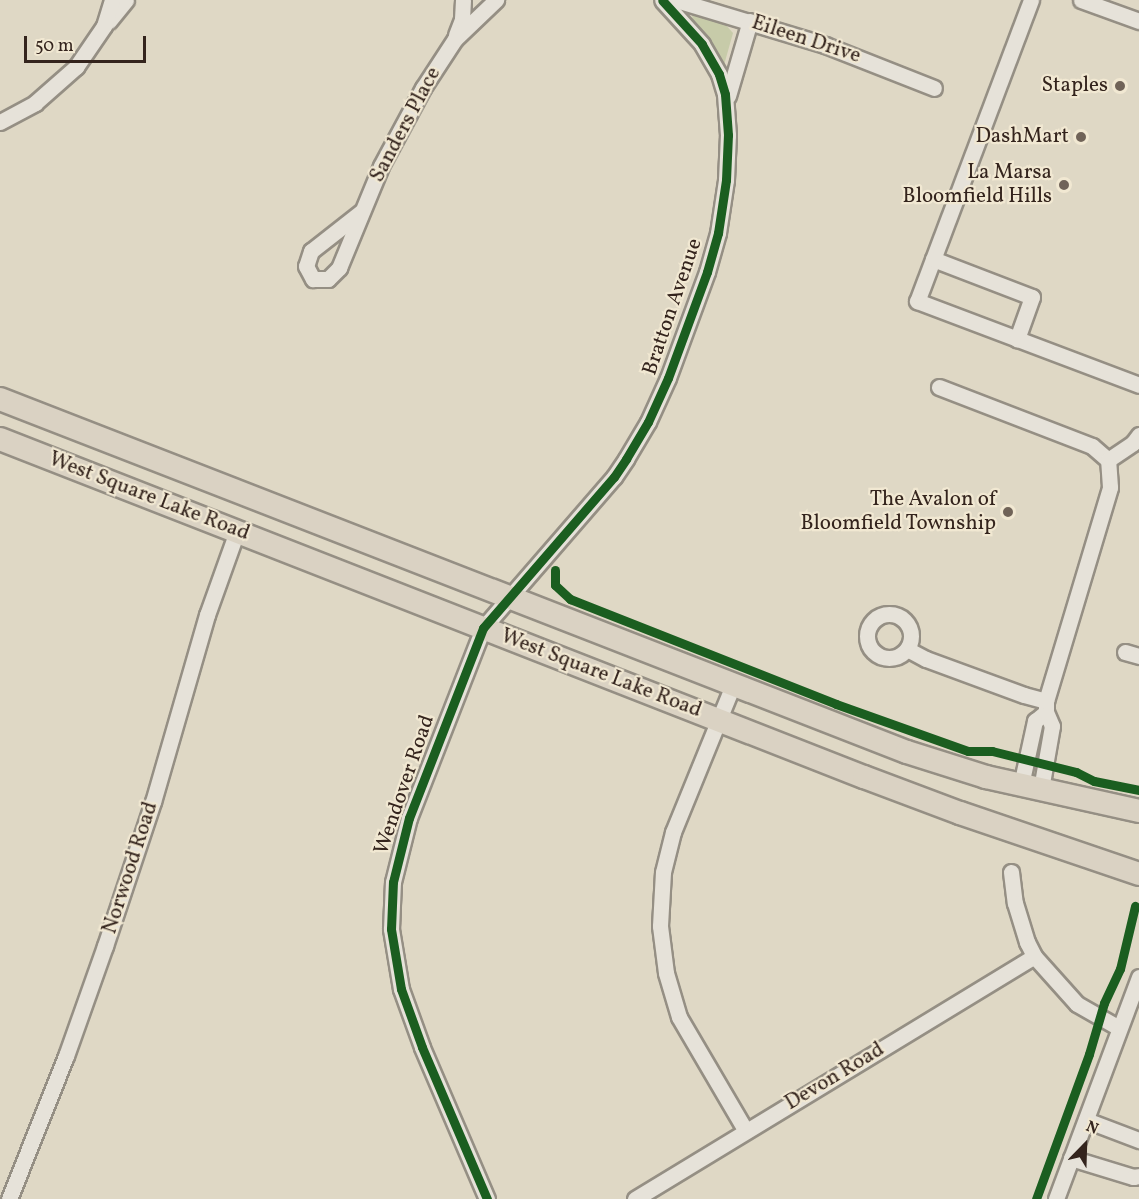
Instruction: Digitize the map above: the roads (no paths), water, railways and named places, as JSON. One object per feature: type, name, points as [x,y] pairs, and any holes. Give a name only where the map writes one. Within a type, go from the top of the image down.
[{"type":"highway","name":"West Square Lake Road","points":[[0,399],[907,752],[1031,787],[1139,811]]},
{"type":"highway","name":"West Square Lake Road","points":[[0,440],[951,810],[1139,874]]},
{"type":"street","points":[[104,26],[112,0]]},
{"type":"street","points":[[0,123],[35,103],[58,85],[76,67],[104,26],[126,0]]},
{"type":"street","name":"Sanders Place","points":[[361,212],[393,142],[454,39],[462,19],[463,0]]},
{"type":"street","name":"Sanders Place","points":[[454,39],[495,0]]},
{"type":"street","name":"Bratton Avenue","points":[[662,0],[690,28],[710,55],[719,74],[727,107]]},
{"type":"street","name":"Eileen Drive","points":[[676,0],[825,45],[934,88]]},
{"type":"street","points":[[1031,0],[917,301],[1139,385]]},
{"type":"street","points":[[1081,0],[1139,21]]},
{"type":"street","name":"Bratton Avenue","points":[[510,597],[614,477],[648,422],[668,378],[697,307],[718,233],[726,180],[727,107],[734,69],[750,21]]},
{"type":"street","points":[[933,259],[1032,297],[1017,339]]},
{"type":"street","points":[[939,387],[1092,446],[1108,460],[1110,487],[1046,706],[1052,726],[1031,787]]},
{"type":"street","points":[[1108,460],[1133,443],[1139,435]]},
{"type":"street","name":"Norwood Road","points":[[9,1199],[66,1056],[120,904],[153,802],[207,615],[237,531]]},
{"type":"street","name":"Wendover Road","points":[[487,1199],[409,1013],[394,956],[391,909],[393,882],[402,838],[483,628],[510,597]]},
{"type":"street","points":[[907,649],[926,659],[1024,695],[1046,706]]},
{"type":"street","points":[[733,685],[673,832],[663,872],[660,926],[666,973],[679,1017],[746,1131]]},
{"type":"street","points":[[1011,872],[1018,912],[1034,956],[1077,1004],[1119,1028]]},
{"type":"street","name":"Devon Road","points":[[635,1199],[1034,956]]},
{"type":"street","points":[[1056,1199],[1139,977]]},
{"type":"street","points":[[1086,1120],[1139,1140]]},
{"type":"street","points":[[1071,1158],[1133,1177],[1139,1176]]},
{"type":"place","name":"Staples","points":[[1120,86]]},
{"type":"place","name":"DashMart","points":[[1081,137]]},
{"type":"place","name":"La Marsa Bloomfield Hills","points":[[1064,185]]},
{"type":"place","name":"The Avalon of Bloomfield Township","points":[[1008,512]]}]
